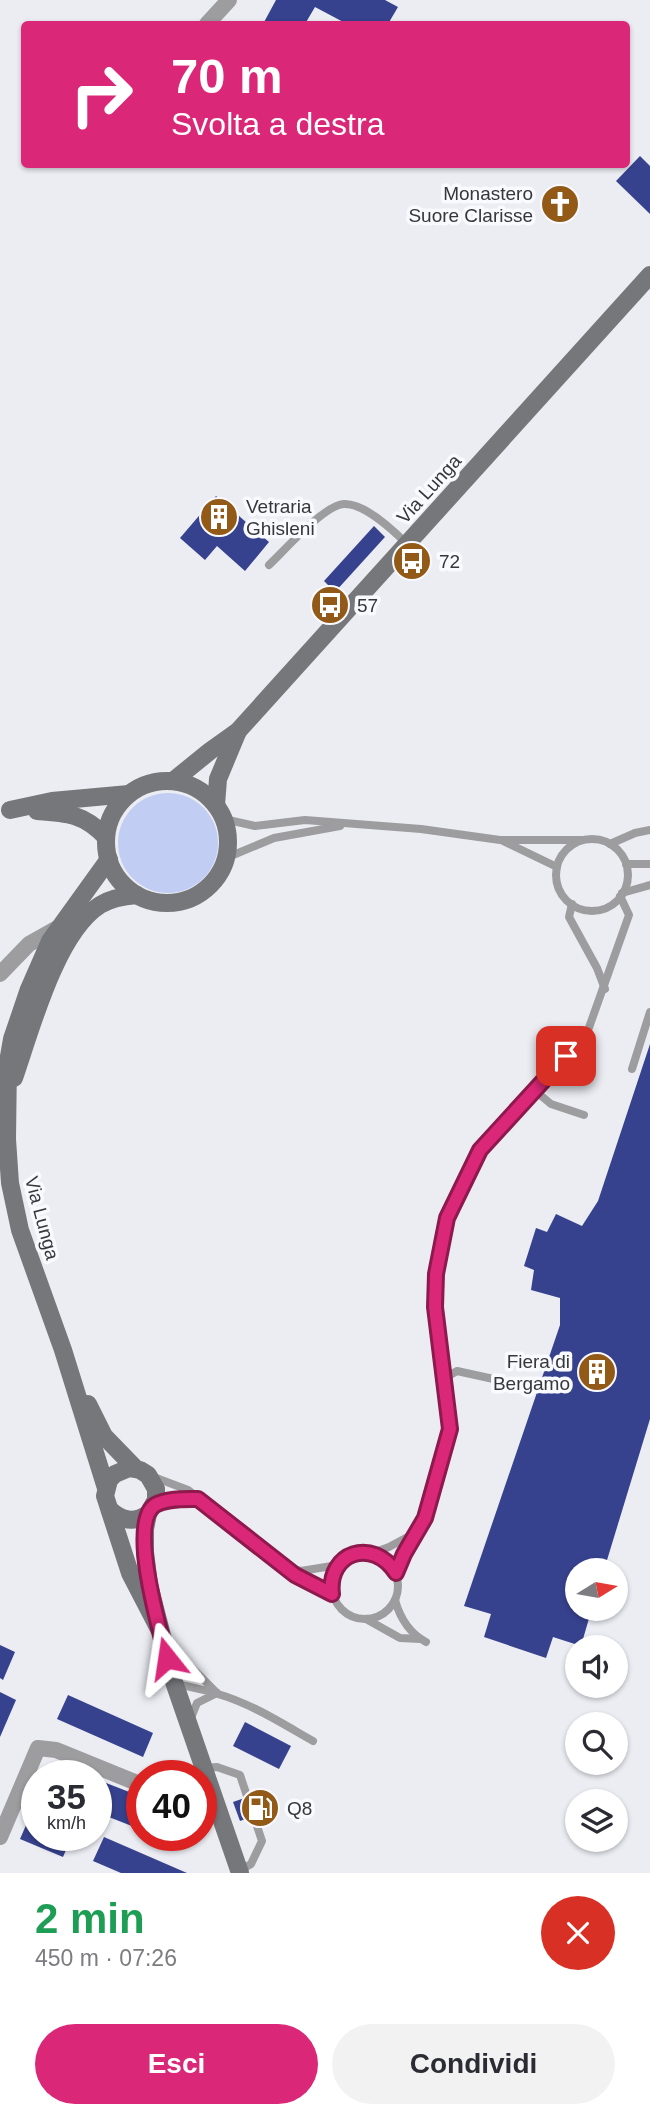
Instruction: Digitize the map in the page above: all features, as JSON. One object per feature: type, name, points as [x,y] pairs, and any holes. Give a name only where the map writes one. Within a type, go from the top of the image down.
[{"type":"street","points":[[210,21],[229,0]]},
{"type":"street","name":"Via Lunga","points":[[5,810],[52,801],[129,794],[146,785],[173,781],[239,731],[650,275]]},
{"type":"street","name":"Via Lunga","points":[[9,1091],[50,977],[68,940],[86,917],[99,905],[123,896],[137,895],[161,902],[191,898],[216,878],[226,858],[227,835],[220,812],[218,779],[239,731]]},
{"type":"street","points":[[173,781],[196,788],[220,812]]},
{"type":"street","points":[[129,794],[115,810],[106,837],[109,859],[121,882],[137,895]]},
{"type":"street","points":[[5,810],[70,814],[91,821],[106,837]]},
{"type":"street","name":"Via Lunga","points":[[106,1488],[14,1205],[8,1162],[8,1062],[12,1039],[41,959],[109,859]]},
{"type":"street","name":"Via Lunga","points":[[0,974],[40,936],[61,926]]},
{"type":"street","points":[[18,956],[35,956],[41,959]]},
{"type":"street","name":"Via Lunga","points":[[62,1350],[104,1436],[142,1472]]},
{"type":"street","points":[[160,1631],[130,1573],[105,1496],[106,1488],[115,1474],[122,1470],[142,1472],[156,1489],[145,1529],[149,1585],[174,1682],[201,1760]]},
{"type":"street","points":[[110,1510],[123,1519],[132,1521],[151,1510]]},
{"type":"street","points":[[0,1837],[38,1748],[56,1750],[126,1778]]},
{"type":"street","points":[[217,1807],[239,1872]]},
{"type":"lane","points":[[270,565],[323,513],[344,504],[367,511],[407,544]]},
{"type":"lane","points":[[220,812],[256,826],[305,820],[421,829],[500,840],[592,839],[617,849],[626,864],[626,884],[621,895],[603,909],[592,910],[572,904],[560,891],[556,879],[557,867],[566,850],[582,840]]},
{"type":"lane","points":[[226,858],[292,833],[356,824]]},
{"type":"lane","points":[[610,844],[635,833],[650,830]]},
{"type":"lane","points":[[500,840],[557,867]]},
{"type":"lane","points":[[626,864],[650,864]]},
{"type":"lane","points":[[621,895],[650,885]]},
{"type":"lane","points":[[396,1573],[419,1530],[445,1454],[450,1429],[435,1296],[436,1274],[447,1218],[480,1150],[556,1064],[575,1052],[586,1036],[629,915],[621,895]]},
{"type":"lane","points":[[572,904],[569,917],[592,958],[604,989]]},
{"type":"lane","points":[[632,1069],[650,1012]]},
{"type":"lane","points":[[534,1090],[551,1104],[584,1115]]},
{"type":"lane","points":[[445,1378],[457,1371],[498,1380]]},
{"type":"lane","points":[[142,1472],[188,1490],[295,1575],[332,1594]]},
{"type":"lane","points":[[151,1510],[180,1499],[198,1499]]},
{"type":"lane","points":[[286,1567],[301,1571],[338,1565],[351,1555],[389,1548],[419,1530]]},
{"type":"lane","points":[[366,1619],[384,1614],[395,1600],[398,1591],[396,1573],[390,1564],[373,1553]]},
{"type":"lane","points":[[338,1565],[331,1584],[332,1594],[341,1610],[366,1619],[400,1637],[423,1640],[399,1616],[395,1600]]},
{"type":"lane","points":[[160,1631],[171,1648],[217,1693]]},
{"type":"lane","points":[[174,1682],[217,1693],[250,1706],[313,1741]]},
{"type":"lane","points":[[189,1724],[197,1703],[217,1693]]},
{"type":"lane","points":[[217,1767],[240,1775],[262,1841],[251,1864],[239,1872]]},
{"type":"shaded area","points":[[168,793],[187,796],[204,807],[215,824],[218,843],[215,862],[204,879],[187,890],[168,893],[149,890],[132,879],[121,862],[118,843],[121,824],[132,807],[149,796]]},
{"type":"building","points":[[276,0],[385,0],[398,7],[390,21],[341,21],[315,7],[307,21],[265,21]]},
{"type":"building","points":[[640,156],[650,166],[650,214],[616,181]]},
{"type":"building","name":"Vetraria Ghisleni","points":[[216,496],[269,542],[245,571],[217,546],[205,560],[180,538]]},
{"type":"building","points":[[374,526],[385,537],[335,592],[324,581]]},
{"type":"building","name":"Fiera di Bergamo","points":[[650,1044],[650,1419],[608,1558],[565,1558],[565,1621],[588,1621],[584,1635],[565,1635],[565,1641],[553,1637],[546,1658],[484,1637],[491,1614],[464,1606],[560,1325],[560,1298],[531,1290],[534,1270],[524,1266],[536,1228],[547,1232],[556,1214],[582,1226],[598,1201]]},
{"type":"building","points":[[0,1645],[15,1652],[3,1680],[0,1678]]},
{"type":"building","points":[[0,1692],[16,1700],[0,1737]]},
{"type":"building","points":[[68,1695],[153,1733],[143,1757],[57,1719]]},
{"type":"building","points":[[245,1722],[291,1746],[279,1769],[233,1746]]},
{"type":"building","points":[[112,1785],[126,1791],[126,1824],[112,1818]]},
{"type":"building","points":[[268,1790],[274,1808],[240,1821],[233,1802]]},
{"type":"building","points":[[112,1840],[126,1847],[126,1851],[136,1851],[187,1873],[121,1873],[93,1861],[98,1851],[112,1851]]},
{"type":"building","points":[[49,1851],[66,1851],[63,1857]]},
{"type":"place","name":"Monastero Suore Clarisse","points":[[560,204]]},
{"type":"place","name":"Vetraria Ghisleni","points":[[219,517]]},
{"type":"place","name":"72","points":[[412,561]]},
{"type":"place","name":"57","points":[[330,605]]},
{"type":"place","name":"Fiera di Bergamo","points":[[597,1372]]},
{"type":"place","name":"Q8","points":[[260,1808]]},
{"type":"route","points":[[167,1658],[149,1585],[145,1552],[145,1529],[148,1514],[154,1506],[180,1499],[198,1499],[295,1575],[332,1594],[333,1574],[338,1565],[351,1555],[373,1553],[382,1557],[396,1573],[425,1518],[450,1429],[435,1307],[436,1274],[447,1218],[480,1150],[566,1056]]}]
